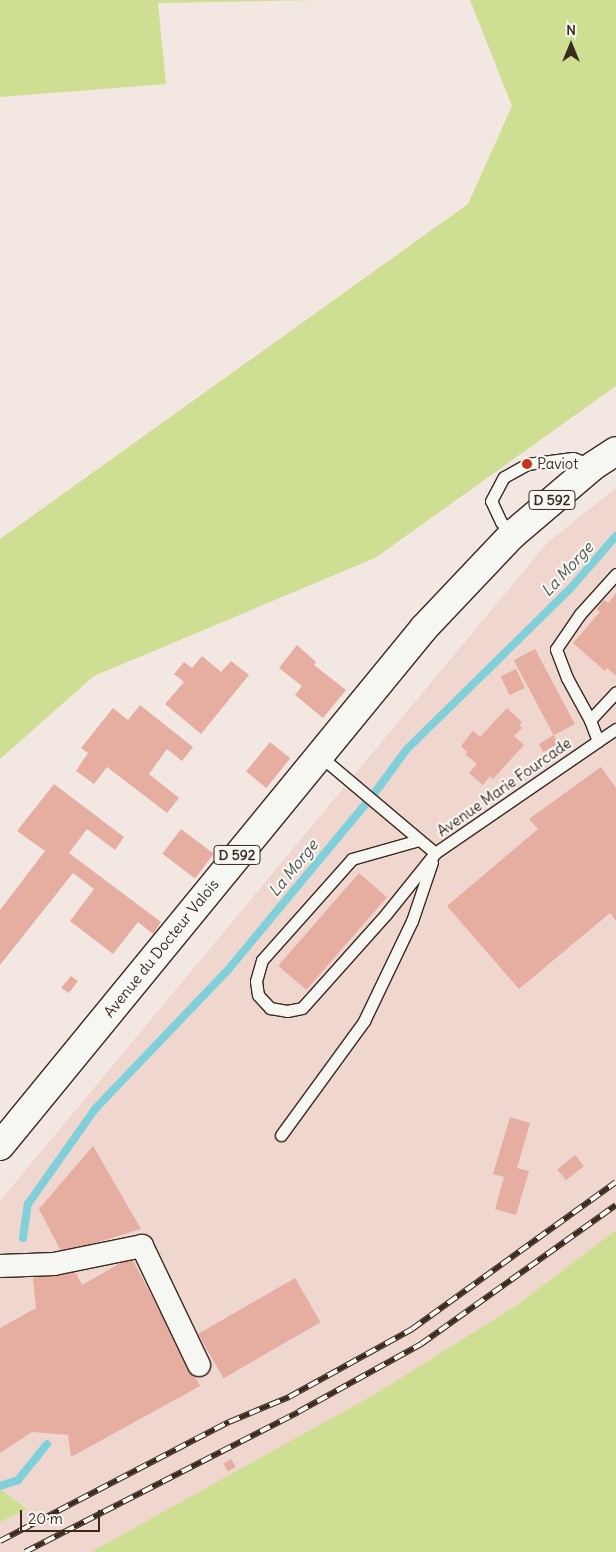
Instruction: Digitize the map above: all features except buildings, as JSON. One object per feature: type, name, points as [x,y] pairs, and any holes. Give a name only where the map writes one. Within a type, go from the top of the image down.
[{"type":"main road","name":"D 592","points":[[512,535],[593,466],[616,451]]},
{"type":"main road","name":"Avenue du Docteur Valois","points":[[0,1146],[318,755],[424,628],[512,535]]},
{"type":"street","points":[[0,1266],[54,1264],[142,1246],[199,1365]]},
{"type":"lane","points":[[512,535],[501,522],[491,501],[504,477],[527,464],[573,458],[593,466]]},
{"type":"lane","points":[[598,741],[590,720],[567,678],[556,649],[580,614],[616,574]]},
{"type":"lane","points":[[590,720],[616,692]]},
{"type":"lane","name":"Avenue Marie Fourcade","points":[[318,755],[435,853],[616,730]]},
{"type":"lane","points":[[419,840],[352,859],[262,960],[256,981],[258,995],[270,1008],[287,1011],[302,1008],[386,914],[435,853]]},
{"type":"lane","points":[[281,1134],[364,1021],[412,922],[435,853]]},
{"type":"shaded area","points":[[616,488],[616,1230],[514,1307],[375,1394],[105,1546],[91,1552],[0,1552],[0,1522],[27,1509],[0,1489],[0,1201],[548,542]]},
{"type":"green space","points":[[0,0],[318,0],[158,3],[166,84],[0,97]]},
{"type":"green space","points":[[470,0],[616,0],[616,386],[375,558],[94,676],[0,759],[0,539],[468,204],[512,106]]},
{"type":"green space","points":[[616,1230],[616,1552],[91,1552],[375,1394],[514,1307]]},
{"type":"green space","points":[[0,1489],[27,1509],[0,1522]]},
{"type":"waterway","name":"La Morge","points":[[23,1238],[28,1204],[95,1109],[227,971],[370,799],[407,749],[569,590],[616,536]]},
{"type":"waterway","name":"La Morge","points":[[0,1486],[18,1480],[47,1444]]},
{"type":"railway","points":[[0,1541],[229,1422],[289,1397],[412,1329],[616,1182]]},
{"type":"railway","points":[[25,1552],[298,1412],[421,1344],[616,1205]]},
{"type":"place","name":"Paviot","points":[[527,464]]}]
